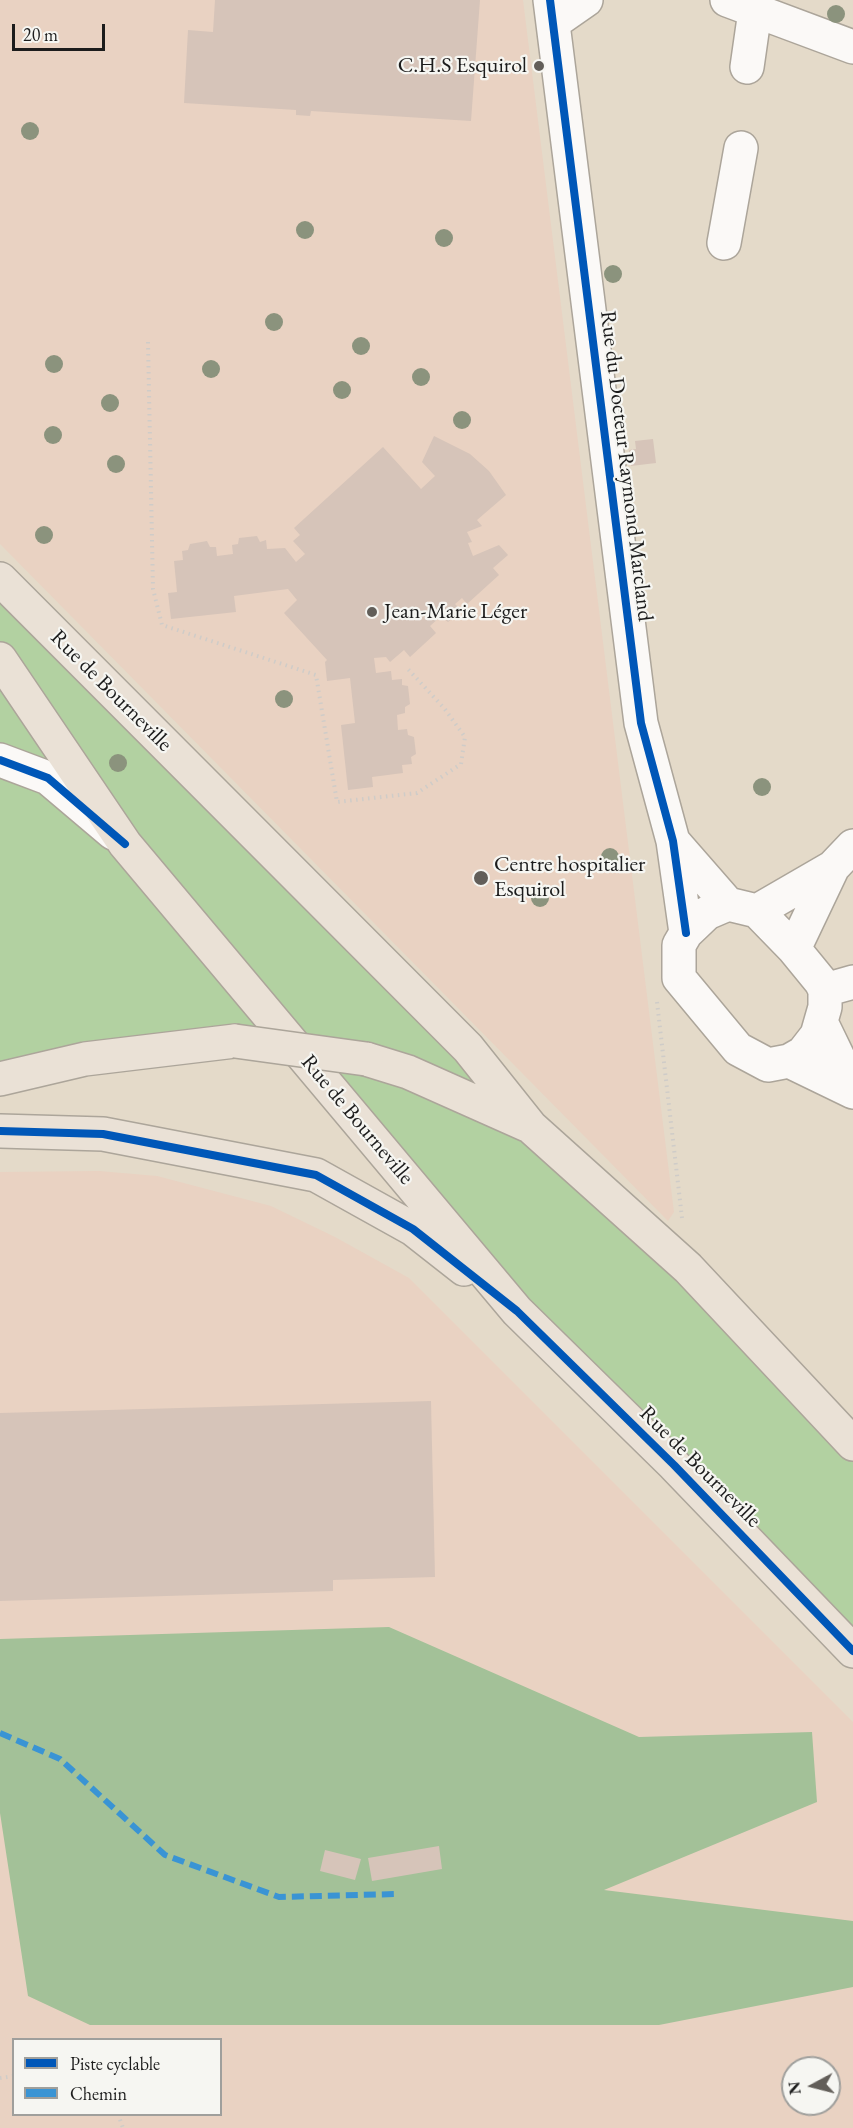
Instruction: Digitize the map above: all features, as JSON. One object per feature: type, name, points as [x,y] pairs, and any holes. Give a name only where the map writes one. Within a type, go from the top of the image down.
[{"type":"main road","name":"Rue de Bourneville","points":[[0,579],[468,1048],[531,1127],[688,1268],[853,1444]]},
{"type":"main road","name":"Rue de Bourneville","points":[[0,658],[125,844],[517,1311],[841,1630],[853,1651]]},
{"type":"main road","points":[[0,1079],[85,1059],[235,1041],[366,1059],[408,1072],[531,1127]]},
{"type":"main road","points":[[0,1131],[103,1134],[215,1153],[316,1175],[413,1229],[517,1311]]},
{"type":"street","points":[[551,12],[586,0]]},
{"type":"street","points":[[747,67],[741,5],[853,47]]},
{"type":"street","name":"Rue du Docteur Raymond Marcland","points":[[551,12],[641,723],[674,841],[686,933],[679,945],[679,978],[738,1049],[768,1065],[789,1061],[803,1053],[812,1044],[839,986],[742,908],[674,841]]},
{"type":"street","points":[[724,243],[741,148]]},
{"type":"street","points":[[0,760],[48,778],[125,844]]},
{"type":"street","points":[[686,933],[707,913],[742,908],[843,857]]},
{"type":"street","points":[[794,949],[843,857]]},
{"type":"street","name":"Rue du Docteur Raymond Marcland","points":[[821,1022],[853,1090]]},
{"type":"street","name":"Rue du Docteur Raymond Marcland","points":[[789,1061],[853,1090]]},
{"type":"path","points":[[148,342],[153,590],[162,625],[316,675],[337,802],[417,793],[461,764],[465,736],[444,708],[407,668]]},
{"type":"path","points":[[656,997],[688,1268]]},
{"type":"shaded area","name":"Centre hospitalier Esquirol","points":[[0,0],[523,0],[674,1212],[668,1221],[0,544]]},
{"type":"shaded area","points":[[99,1171],[157,1176],[271,1206],[335,1237],[409,1278],[853,1722],[853,2128],[0,2128],[0,1172]]},
{"type":"green space","points":[[0,579],[853,1444],[853,1636],[674,1465],[306,1046],[0,1079]]},
{"type":"green space","points":[[389,1627],[639,1737],[812,1732],[817,1802],[604,1890],[853,1921],[853,1987],[659,2025],[90,2025],[28,1996],[0,1813],[0,1639]]},
{"type":"building","points":[[215,0],[480,0],[471,121],[311,111],[310,116],[296,115],[296,110],[184,103],[188,30],[213,32]]},
{"type":"building","name":"Jean-Marie Léger","points":[[434,436],[470,454],[489,471],[506,495],[477,520],[482,526],[467,532],[472,542],[468,543],[473,556],[499,545],[508,555],[493,568],[499,575],[467,604],[462,598],[455,604],[461,610],[448,622],[441,616],[430,626],[436,633],[410,657],[404,650],[390,662],[386,657],[374,658],[376,673],[391,671],[392,680],[402,679],[402,685],[408,686],[410,704],[405,707],[405,713],[397,715],[398,730],[407,729],[408,735],[414,737],[416,754],[411,757],[412,764],[402,765],[403,773],[372,777],[373,787],[348,790],[341,725],[355,723],[350,678],[327,681],[325,662],[327,660],[284,613],[297,600],[288,589],[234,596],[236,612],[171,619],[168,593],[177,592],[174,561],[183,560],[182,551],[188,550],[190,544],[207,541],[210,547],[216,547],[217,556],[233,554],[232,545],[238,544],[239,538],[257,536],[260,542],[266,540],[267,549],[285,548],[296,562],[305,554],[293,541],[300,535],[294,528],[383,447],[421,489],[435,476],[422,462]]},
{"type":"building","points":[[653,439],[656,463],[631,466],[629,450],[636,449],[635,441]]},
{"type":"building","points":[[431,1401],[435,1577],[333,1580],[333,1591],[0,1601],[0,1413]]},
{"type":"building","points":[[439,1846],[442,1869],[372,1881],[368,1858]]},
{"type":"building","points":[[325,1850],[361,1859],[355,1880],[320,1871]]},
{"type":"marked path","points":[[0,1733],[60,1759],[165,1855],[279,1897],[398,1894]]},
{"type":"cycle path","points":[[550,0],[641,723],[673,841],[686,933]]},
{"type":"cycle path","points":[[0,760],[48,778],[125,844]]},
{"type":"cycle path","points":[[0,1131],[103,1134],[316,1175],[413,1229],[517,1311],[674,1465],[853,1651]]},
{"type":"place","name":"C.H.S Esquirol","points":[[539,66]]},
{"type":"place","name":"Jean-Marie Léger","points":[[372,612]]},
{"type":"place","name":"Centre hospitalier Esquirol","points":[[481,878]]}]
